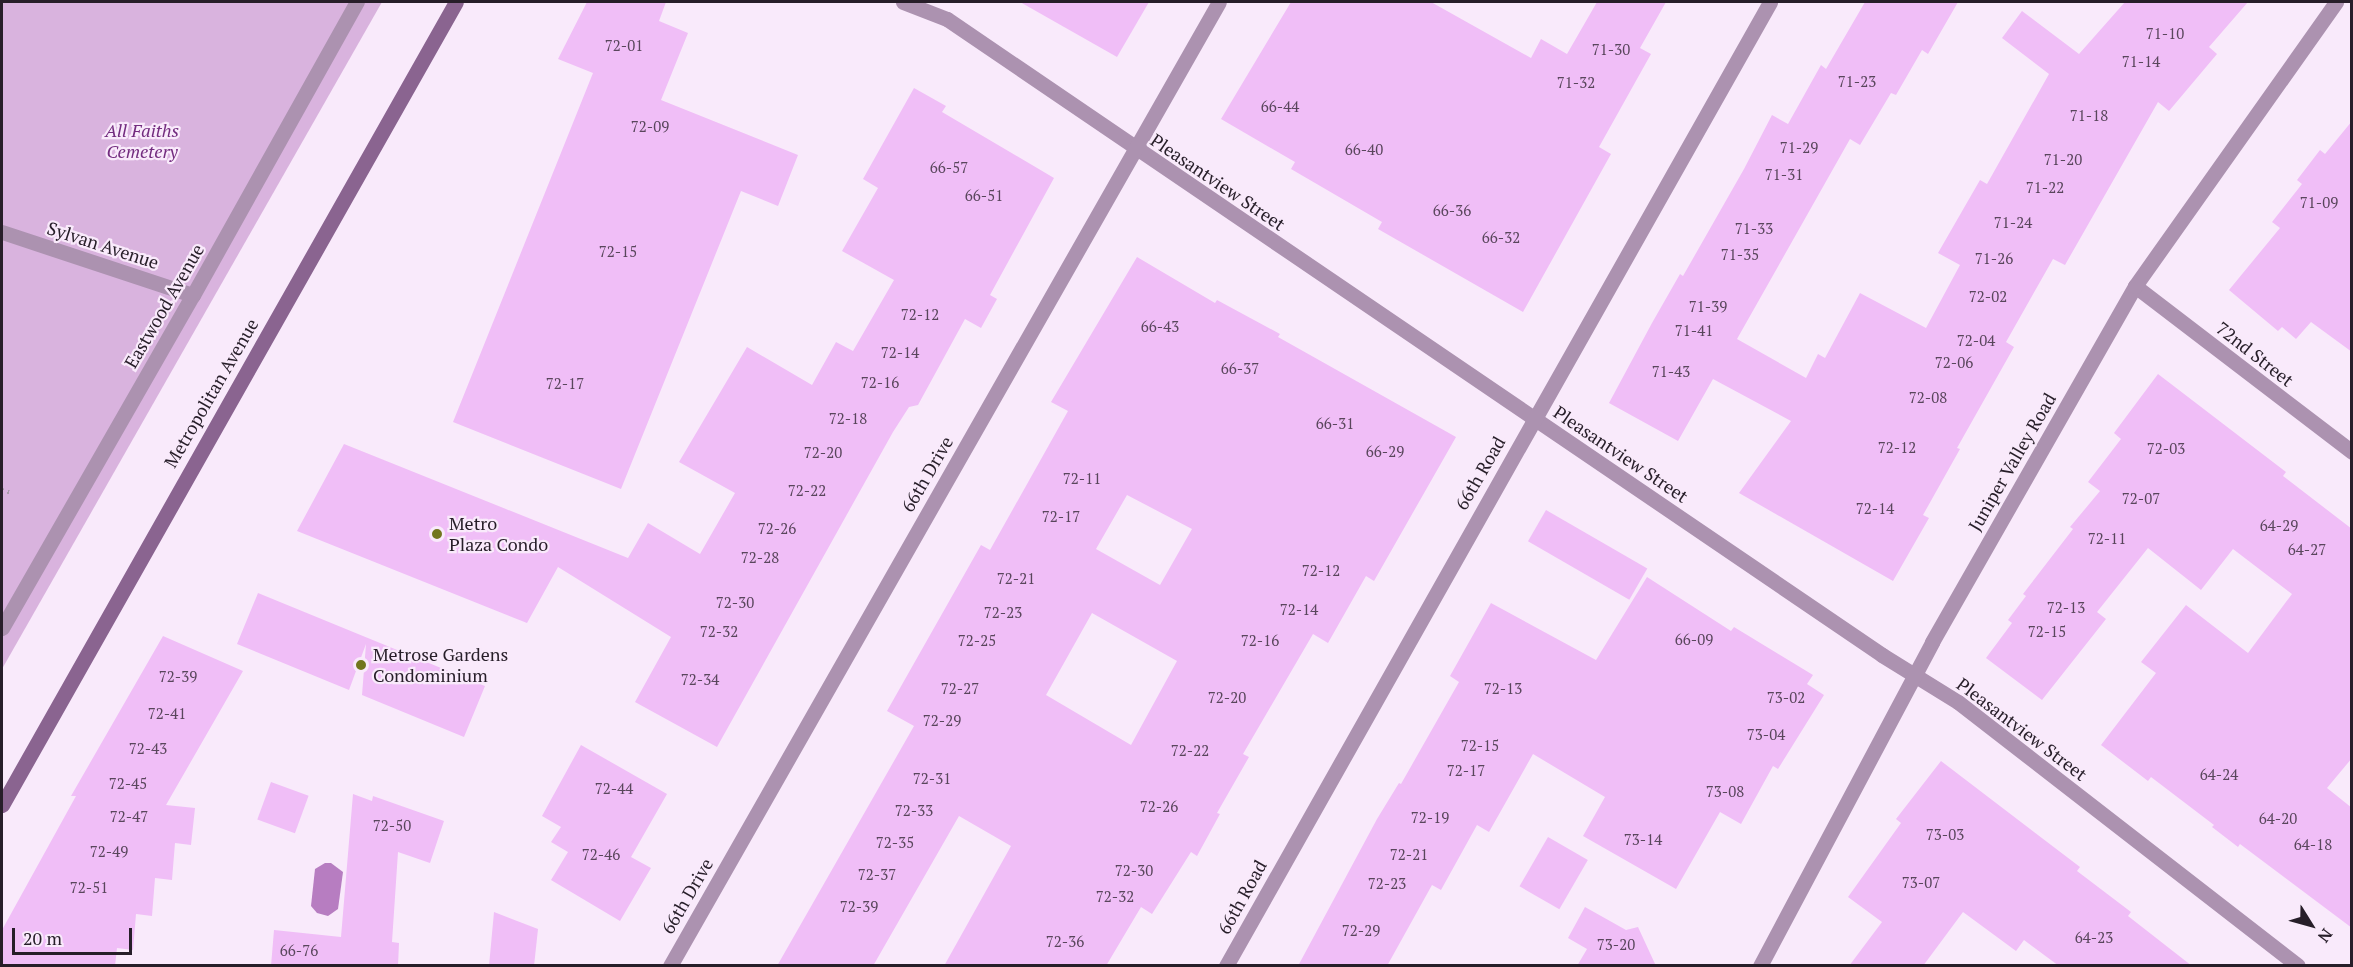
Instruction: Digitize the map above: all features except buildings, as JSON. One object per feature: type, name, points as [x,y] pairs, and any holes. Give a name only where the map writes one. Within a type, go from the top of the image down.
[{"type":"main road","name":"Metropolitan Avenue","points":[[2,805],[456,2]]},
{"type":"street","name":"Eastwood Avenue","points":[[2,628],[193,295],[357,2]]},
{"type":"street","name":"Pleasantview Street","points":[[903,2],[946,19],[1134,149],[1958,702],[2298,966]]},
{"type":"street","name":"66th Drive","points":[[670,966],[1219,2]]},
{"type":"street","name":"66th Road","points":[[1226,966],[1770,2]]},
{"type":"street","name":"Juniper Valley Road","points":[[1760,966],[1915,675],[2135,286],[2336,2]]},
{"type":"street","name":"Sylvan Avenue","points":[[2,232],[193,295]]},
{"type":"street","name":"72nd Street","points":[[2135,286],[2352,452]]},
{"type":"path","points":[[2,490],[11,493]]},
{"type":"green space","name":"All Faiths Cemetery","points":[[2,2],[382,2],[2,669]]},
{"type":"shaded area","points":[[325,863],[331,863],[343,872],[338,909],[328,916],[317,913],[311,906],[315,869]]},
{"type":"place","name":"Metro Plaza Condo","points":[[437,534]]},
{"type":"place","name":"Metrose Gardens Condominium","points":[[361,665]]}]
